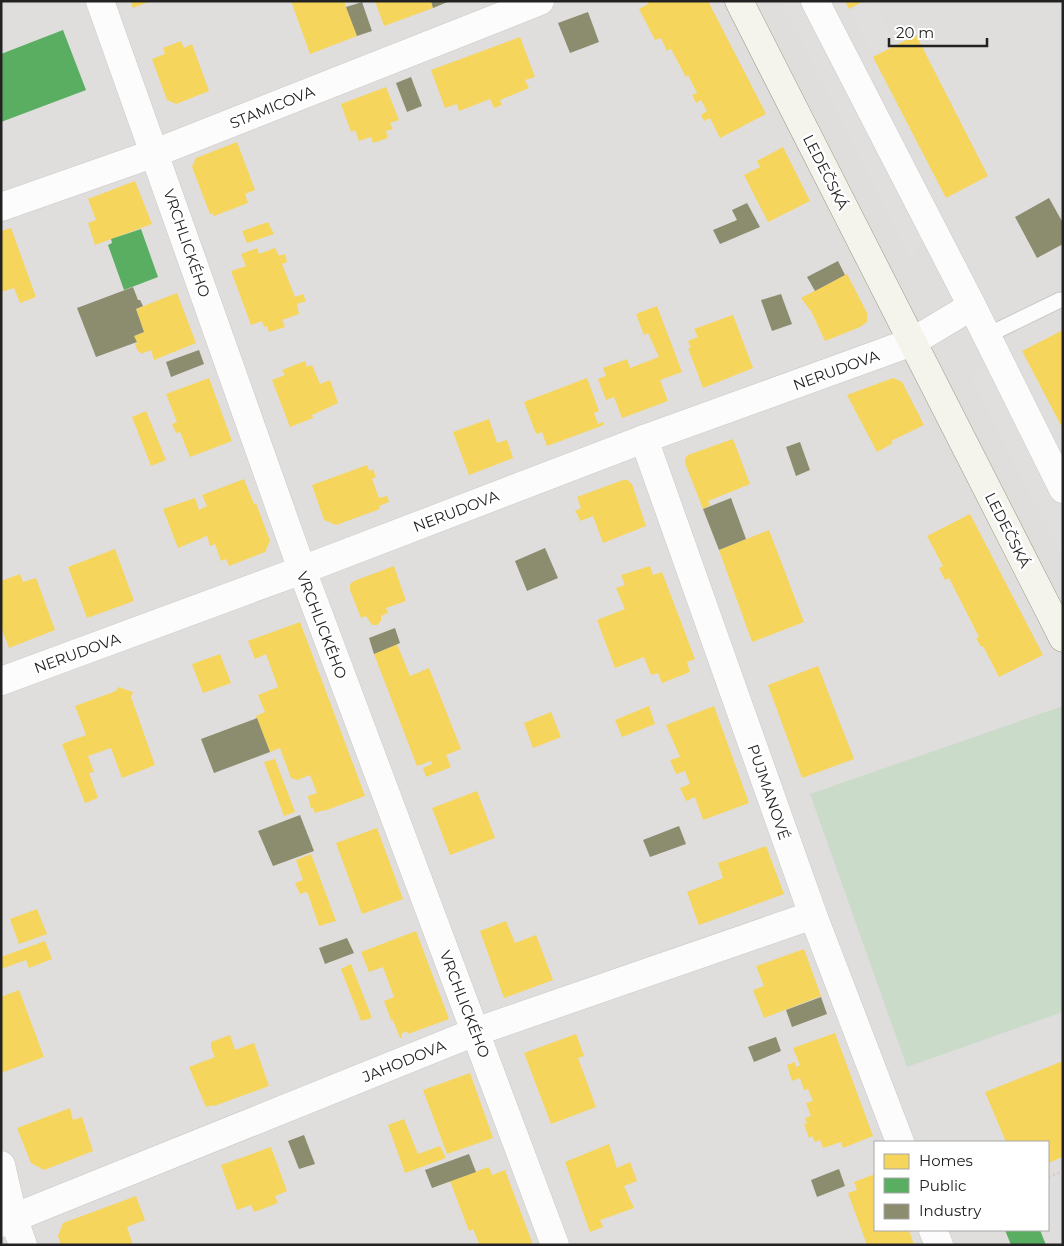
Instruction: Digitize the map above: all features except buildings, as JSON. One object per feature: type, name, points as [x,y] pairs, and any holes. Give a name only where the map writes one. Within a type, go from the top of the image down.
[{"type":"main road","name":"LEDEČSKÁ","points":[[739,1],[1063,638]]},
{"type":"street","name":"VRCHLICKÉHO","points":[[100,1],[302,570],[555,1245]]},
{"type":"street","name":"STAMICOVA","points":[[1,207],[155,153],[540,1]]},
{"type":"street","points":[[815,1],[972,306],[1063,489]]},
{"type":"street","points":[[912,342],[972,306]]},
{"type":"street","name":"NERUDOVA","points":[[1,681],[302,570],[644,439],[912,342]]},
{"type":"street","name":"PUJMANOVÉ","points":[[644,439],[813,915],[900,1141]]},
{"type":"street","name":"JAHODOVA","points":[[7,1220],[475,1032],[813,915]]},
{"type":"street","points":[[1,1166],[7,1220],[23,1245]]},
{"type":"street","points":[[934,1231],[939,1245]]},
{"type":"lane","points":[[986,336],[1060,300]]},
{"type":"path","points":[[1049,1177],[1063,1171]]},
{"type":"shaded area","points":[[1,1],[1063,1],[1063,1245],[1,1245]]},
{"type":"shaded area","points":[[780,1],[807,1],[927,235],[911,259]]},
{"type":"shaded area","points":[[873,1],[894,43],[872,54],[851,12]]},
{"type":"shaded area","points":[[988,357],[1063,502],[1063,557],[972,380]]},
{"type":"green space","points":[[1063,706],[1063,1012],[907,1067],[810,794]]}]
